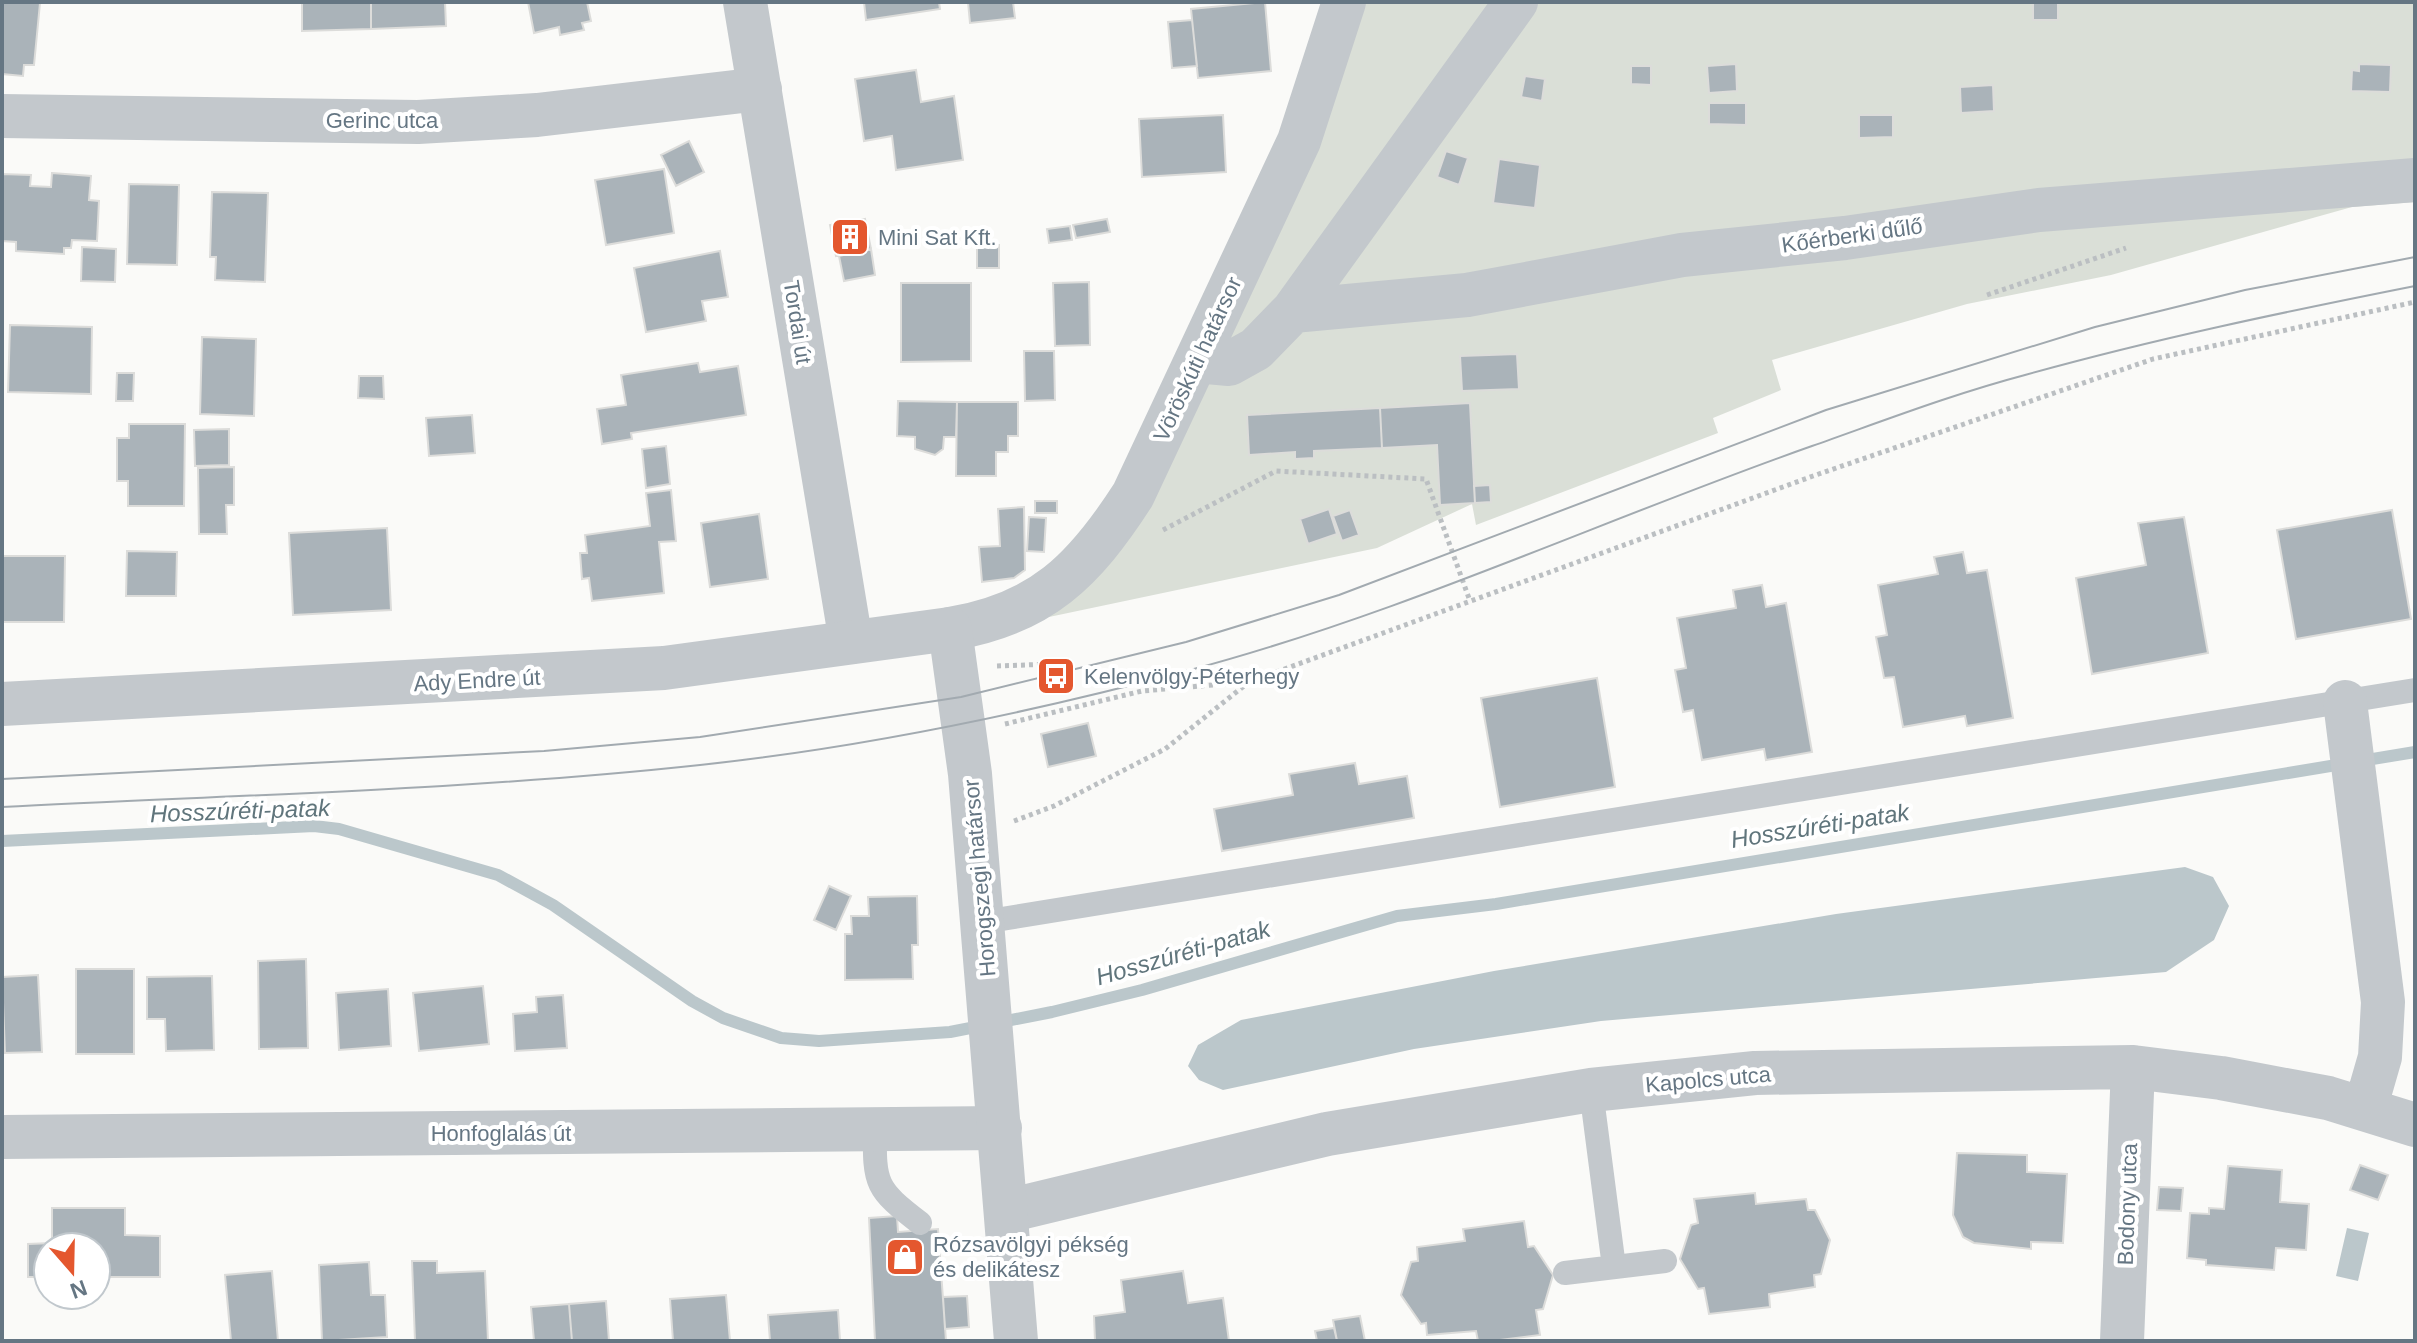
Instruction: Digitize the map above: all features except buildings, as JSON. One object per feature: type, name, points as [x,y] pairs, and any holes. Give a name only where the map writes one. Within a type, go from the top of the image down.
[{"type":"street","name":"Tordai út","points":[[745,2],[851,642]]},
{"type":"street","name":"Vöröskúti határsor","points":[[950,629],[988,623],[1017,612],[1044,596],[1106,538],[1133,495],[1299,141],[1344,2]]},
{"type":"street","points":[[1196,361],[1229,364],[1256,349],[1293,311],[1516,2]]},
{"type":"street","name":"Gerinc utca","points":[[2,116],[418,122],[537,115],[760,89]]},
{"type":"street","name":"Kőérberki dűlő","points":[[1293,311],[1467,295],[1682,255],[1845,238],[2039,210],[2415,180]]},
{"type":"street","name":"Ady Endre út","points":[[2,704],[664,668],[950,629]]},
{"type":"street","name":"Horogszegi határsor","points":[[950,629],[976,836],[1016,1341]]},
{"type":"street","points":[[2347,716],[2383,1002],[2380,1057],[2365,1109]]},
{"type":"street","name":"Kapolcs utca","points":[[1007,1211],[1327,1134],[1591,1090],[1755,1073],[2133,1067],[2221,1078],[2365,1109],[2415,1125]]},
{"type":"street","name":"Bodony utca","points":[[2122,1341],[2133,1067]]},
{"type":"street","name":"Honfoglalás út","points":[[2,1137],[1000,1128]]},
{"type":"lane","points":[[983,922],[2347,716],[2415,690]]},
{"type":"lane","points":[[1591,1090],[1614,1267]]},
{"type":"lane","points":[[875,1129],[875,1171],[886,1197],[920,1223]]},
{"type":"lane","points":[[1565,1273],[1665,1261]]},
{"type":"path","points":[[1987,295],[2129,247]]},
{"type":"path","points":[[965,733],[1142,691],[1249,682],[1813,476],[2153,359],[2415,302]]},
{"type":"path","points":[[1114,524],[1158,533],[1276,471],[1426,479],[1470,601]]},
{"type":"path","points":[[976,836],[1054,806],[1165,749],[1249,682]]},
{"type":"shaded area","points":[[1344,2],[2415,2],[2415,202],[2352,207],[2111,275],[1967,304],[1772,360],[1781,390],[1713,418],[1718,433],[1476,525],[1472,504],[1377,548],[1049,617],[1106,538]]},
{"type":"shaded area","points":[[2185,867],[2213,877],[2229,906],[2214,940],[2166,972],[1601,1021],[1414,1049],[1223,1090],[1199,1080],[1188,1066],[1198,1045],[1241,1020],[1494,971],[1836,914]]},
{"type":"shaded area","points":[[2347,1228],[2369,1233],[2358,1281],[2336,1276]]},
{"type":"waterway","name":"Hosszúréti-patak","points":[[2,841],[314,826],[339,829],[498,875],[553,905],[692,1001],[723,1018],[781,1038],[819,1041],[950,1032],[1052,1012],[1142,990],[1397,916],[1496,904],[2415,752]]},
{"type":"tram line","points":[[2,779],[544,751],[700,737],[961,697],[1186,642],[1339,595],[1826,410],[2095,327],[2245,290],[2415,257]]},
{"type":"tram line","points":[[2,807],[439,786],[700,765],[824,749],[1008,714],[1190,670],[1348,621],[1734,474],[1971,391],[2171,338],[2415,286]]},
{"type":"place","name":"Mini Sat Kft.","points":[[850,237]]},
{"type":"place","name":"Kelenvölgy-Péterhegy","points":[[1056,676]]},
{"type":"place","name":"Rózsavölgyi pékség és delikátesz","points":[[905,1257]]}]
